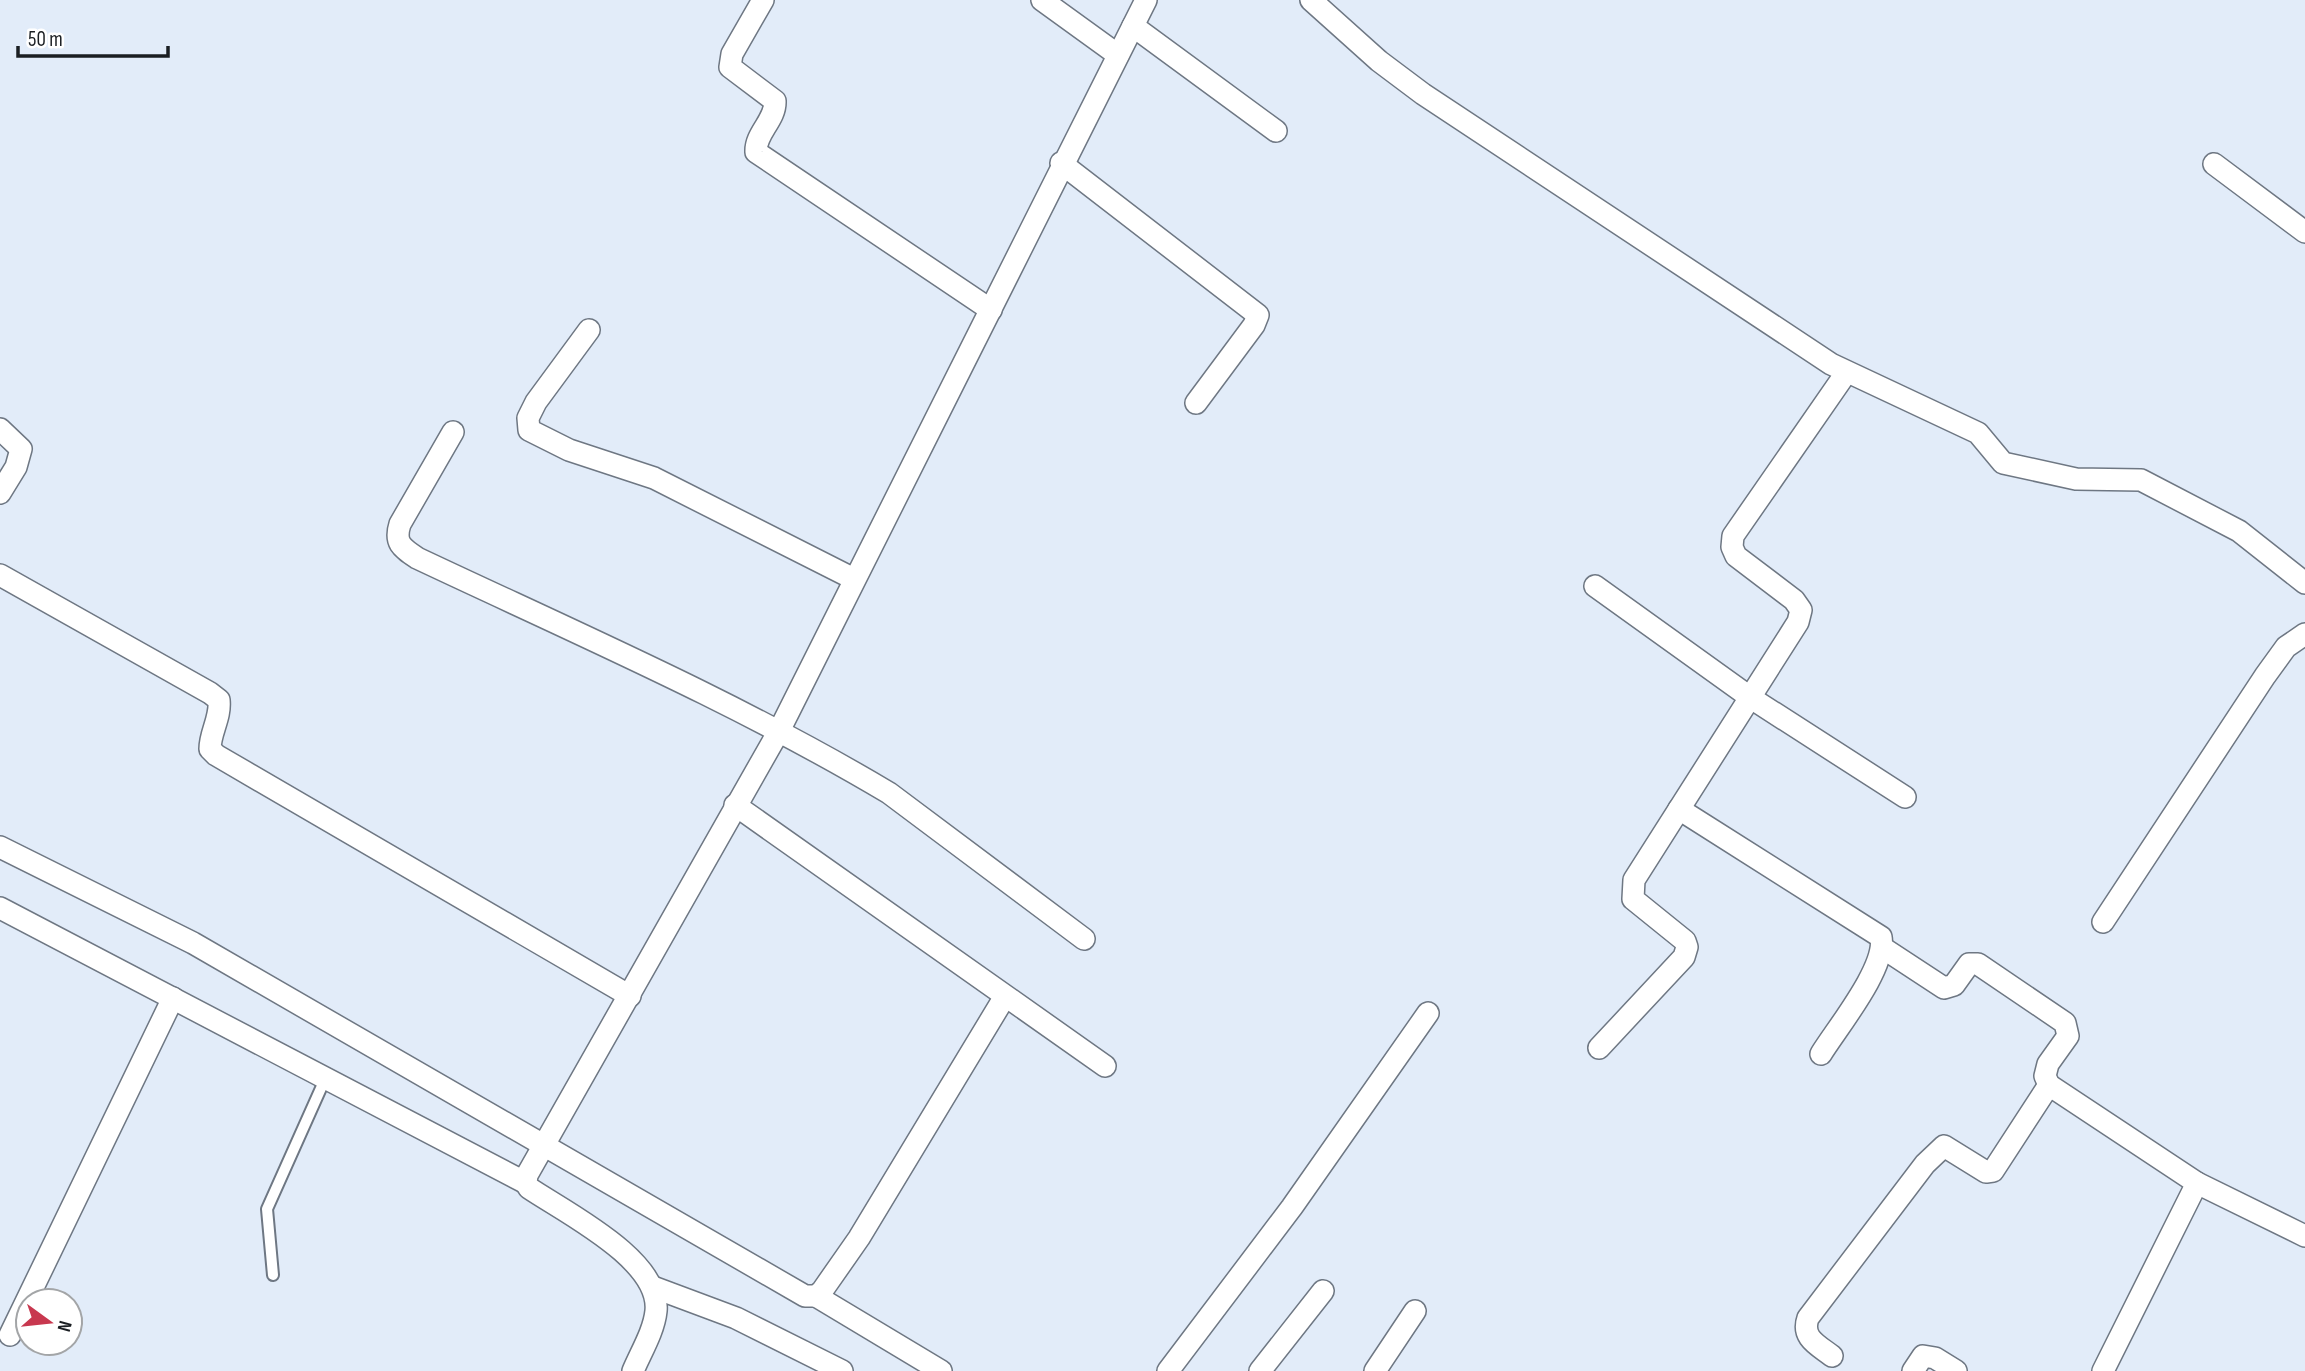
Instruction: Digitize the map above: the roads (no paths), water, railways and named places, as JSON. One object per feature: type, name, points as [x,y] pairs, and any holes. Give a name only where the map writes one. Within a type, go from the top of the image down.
[{"type":"street","points":[[763,0],[732,54],[730,68],[775,101],[773,114],[756,144],[756,152],[991,310]]},
{"type":"street","points":[[1042,0],[1118,55]]},
{"type":"street","points":[[533,1167],[735,805],[780,730],[991,310],[1061,163],[1146,0]]},
{"type":"street","points":[[1311,0],[1379,61],[1423,94],[1609,220],[1846,373],[1978,433],[2003,463],[2076,479],[2141,480],[2239,531],[2305,583]]},
{"type":"street","points":[[1133,26],[1276,131]]},
{"type":"street","points":[[1061,163],[1258,315],[1254,325],[1196,403]]},
{"type":"street","points":[[2214,164],[2305,232]]},
{"type":"street","points":[[589,330],[536,402],[528,418],[529,429],[569,450],[654,478],[854,579]]},
{"type":"street","points":[[1599,1048],[1684,957],[1687,947],[1685,941],[1633,899],[1634,880],[1798,622],[1801,610],[1794,600],[1736,556],[1732,547],[1733,536],[1846,373]]},
{"type":"street","points":[[0,429],[21,449],[16,467],[0,493]]},
{"type":"street","points":[[453,432],[400,524],[396,536],[401,548],[780,730],[889,793],[1084,939]]},
{"type":"street","points":[[0,575],[211,693],[219,700],[220,711],[210,739],[210,749],[216,755],[630,996]]},
{"type":"street","points":[[1595,586],[1751,698],[1905,797]]},
{"type":"street","points":[[2103,922],[2264,676],[2286,647],[2305,634]]},
{"type":"street","points":[[735,805],[1004,998],[1105,1066]]},
{"type":"street","points":[[1679,809],[1881,937],[1883,948],[1877,965],[1821,1054]]},
{"type":"street","points":[[0,847],[193,943],[533,1167],[622,1251],[653,1287],[736,1318],[842,1371]]},
{"type":"street","points":[[0,908],[326,1077],[533,1167],[796,1292],[805,1296],[816,1296],[941,1371]]},
{"type":"street","points":[[1883,948],[1944,988],[1954,985],[1969,964],[1978,964],[2065,1023],[2068,1036],[2048,1064],[2045,1076],[2049,1085],[2197,1183],[2305,1236]]},
{"type":"street","points":[[10,1335],[173,998]]},
{"type":"street","points":[[816,1296],[830,1282],[859,1238],[1004,998]]},
{"type":"street","points":[[1168,1371],[1292,1207],[1428,1013]]},
{"type":"street","points":[[1832,1356],[1807,1336],[1805,1327],[1808,1318],[1925,1164],[1944,1146],[1986,1172],[1993,1171],[2049,1085]]},
{"type":"street","points":[[2103,1371],[2197,1183]]},
{"type":"street","points":[[633,1371],[653,1324],[656,1310],[653,1287]]},
{"type":"street","points":[[1260,1371],[1322,1291]]},
{"type":"street","points":[[1375,1371],[1415,1311]]},
{"type":"street","points":[[1913,1371],[1923,1356],[1929,1356],[1956,1371]]},
{"type":"lane","points":[[273,1275],[267,1209],[326,1077]]}]
